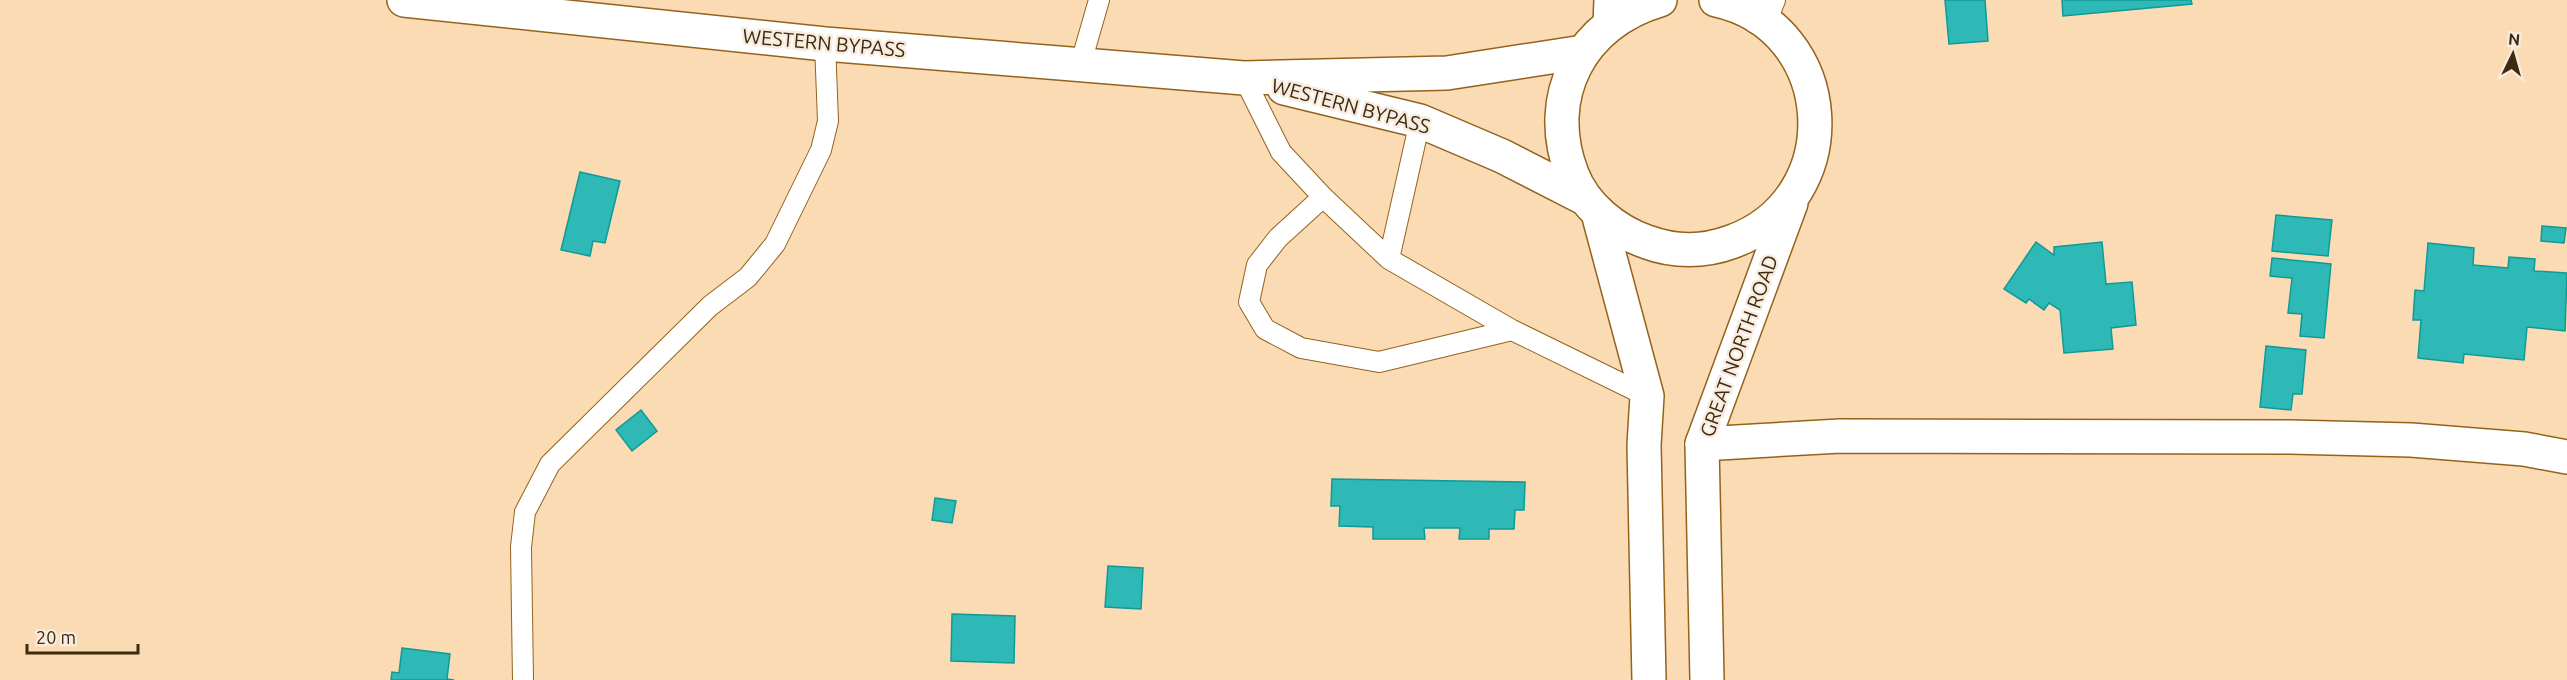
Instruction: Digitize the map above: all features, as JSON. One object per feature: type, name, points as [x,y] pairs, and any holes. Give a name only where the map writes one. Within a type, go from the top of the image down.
[{"type":"main road","name":"WESTERN BYPASS","points":[[404,0],[825,44],[1244,78],[1447,73],[1582,52]]},
{"type":"main road","points":[[1648,680],[1644,445],[1647,396],[1592,206],[1574,180],[1567,159],[1562,126],[1565,93],[1572,72],[1582,52],[1610,12],[1660,0]]},
{"type":"main road","points":[[1716,0],[1741,8],[1762,10],[1791,47],[1808,78],[1816,112],[1816,129],[1810,164],[1794,195]]},
{"type":"main road","name":"WESTERN BYPASS","points":[[1244,78],[1420,121],[1502,156],[1592,206],[1616,227],[1656,246],[1701,249],[1744,238],[1780,212],[1794,195]]},
{"type":"main road","name":"GREAT NORTH ROAD","points":[[1707,680],[1702,444],[1794,195]]},
{"type":"main road","points":[[1702,444],[1840,436],[2290,437],[2411,440],[2524,449],[2567,457]]},
{"type":"lane","points":[[1080,66],[1099,0]]},
{"type":"lane","points":[[523,680],[521,547],[525,512],[550,464],[710,306],[748,277],[775,244],[821,150],[828,121],[825,44]]},
{"type":"lane","points":[[1244,78],[1281,152],[1323,197],[1389,258],[1512,330],[1647,396]]},
{"type":"lane","points":[[1389,258],[1420,121]]},
{"type":"lane","points":[[1323,197],[1278,238],[1257,265],[1249,302],[1265,329],[1301,348],[1379,362],[1512,330]]},
{"type":"building","points":[[1945,0],[1985,0],[1988,41],[1949,44]]},
{"type":"building","points":[[2062,0],[2191,0],[2192,4],[2063,16]]},
{"type":"building","points":[[580,172],[620,181],[605,243],[593,241],[590,256],[561,250]]},
{"type":"building","points":[[2276,215],[2332,220],[2328,256],[2272,251]]},
{"type":"building","points":[[2542,226],[2566,228],[2564,243],[2541,241]]},
{"type":"building","points":[[2036,242],[2054,255],[2054,247],[2102,242],[2106,284],[2132,282],[2136,325],[2111,328],[2113,349],[2064,353],[2060,310],[2049,303],[2044,310],[2029,299],[2026,303],[2004,289]]},
{"type":"building","points":[[2428,243],[2474,248],[2473,265],[2508,268],[2509,257],[2535,259],[2534,271],[2567,273],[2565,331],[2527,327],[2524,360],[2464,354],[2463,363],[2418,358],[2421,320],[2413,320],[2415,290],[2424,291]]},
{"type":"building","points":[[2272,258],[2331,264],[2324,338],[2300,336],[2302,314],[2288,313],[2292,278],[2270,276]]},
{"type":"building","points":[[2266,346],[2306,350],[2302,394],[2293,394],[2291,410],[2260,407]]},
{"type":"building","points":[[641,410],[657,431],[632,451],[616,430]]},
{"type":"building","points":[[1332,479],[1525,482],[1524,510],[1515,510],[1514,529],[1489,529],[1489,539],[1459,539],[1460,528],[1424,528],[1425,539],[1373,539],[1373,527],[1339,526],[1340,506],[1331,506]]},
{"type":"building","points":[[935,498],[956,501],[952,523],[932,520]]},
{"type":"building","points":[[1108,566],[1143,568],[1141,609],[1105,607]]},
{"type":"building","points":[[952,614],[1015,616],[1014,663],[951,661]]},
{"type":"building","points":[[402,648],[450,654],[447,679],[454,680],[391,680],[392,672],[399,673]]}]
